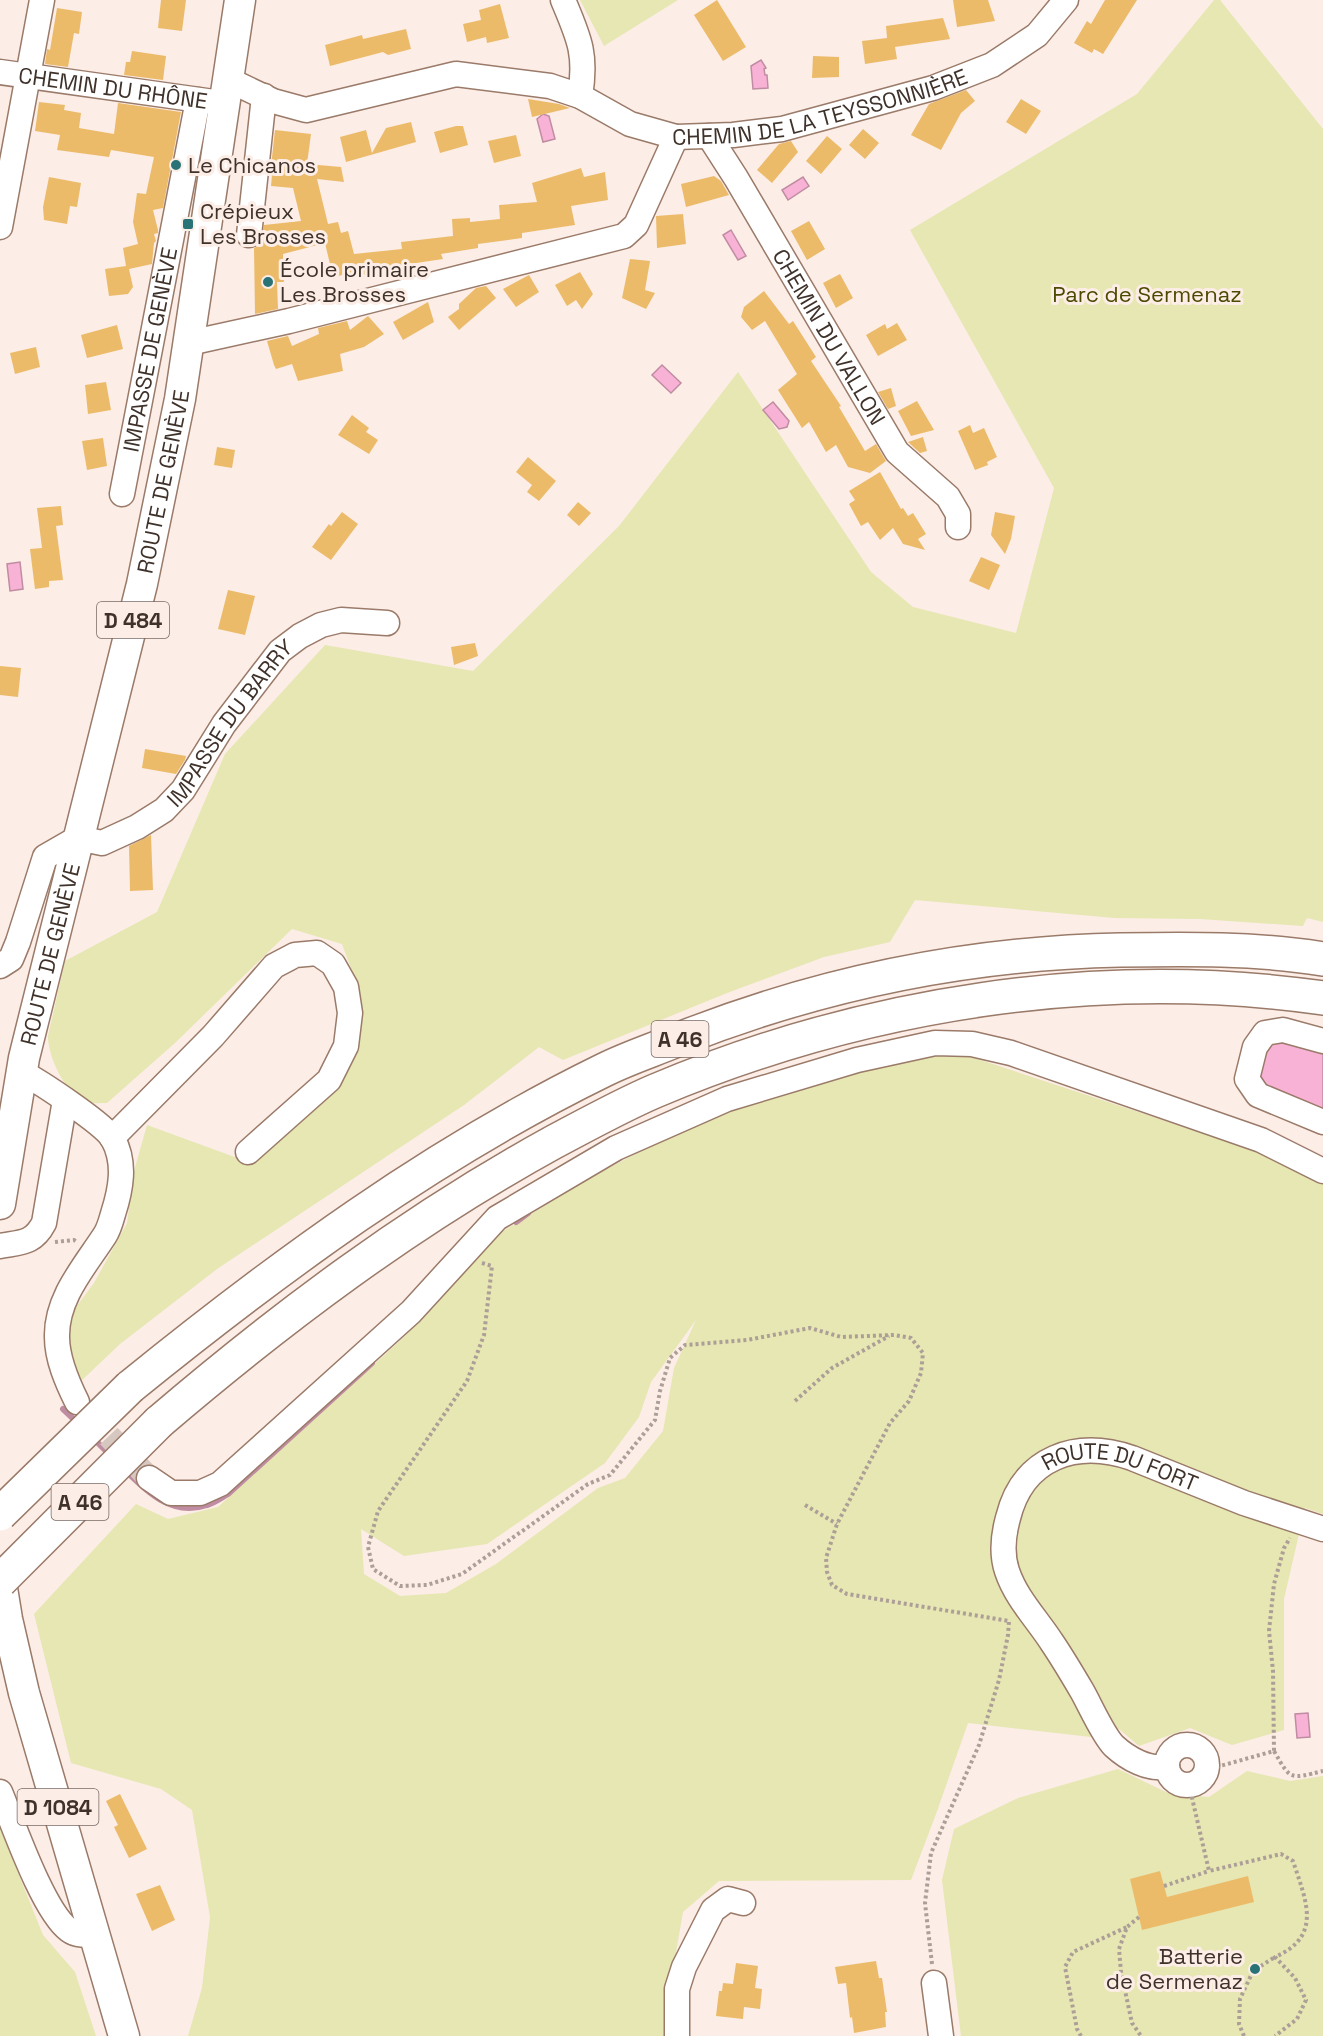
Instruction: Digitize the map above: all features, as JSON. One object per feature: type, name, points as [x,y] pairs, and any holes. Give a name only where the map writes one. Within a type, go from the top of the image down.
[{"type":"highway","name":"A 46","points":[[0,1514],[130,1387],[308,1249],[424,1171],[518,1114],[608,1068],[717,1024],[835,988],[914,971],[1079,951],[1169,949],[1296,954],[1323,959]]},
{"type":"highway","name":"A 46","points":[[0,1581],[159,1422],[231,1361],[352,1268],[461,1196],[568,1135],[654,1092],[761,1051],[895,1015],[971,1001],[1028,994],[1143,988],[1202,988],[1323,998]]},
{"type":"main road","name":"ROUTE DE GENÈVE","points":[[0,1204],[21,1072],[142,584],[180,399],[189,343],[217,95],[240,0]]},
{"type":"main road","name":"D 1084","points":[[0,1576],[24,1693],[124,2036]]},
{"type":"street","points":[[0,227],[42,0]]},
{"type":"street","points":[[564,0],[581,42],[583,63],[580,96]]},
{"type":"street","name":"CHEMIN DE LA TEYSSONNIÈRE","points":[[189,343],[289,321],[624,236],[636,225],[676,137],[782,129],[943,84],[992,65],[1037,35],[1066,0]]},
{"type":"street","name":"CHEMIN DU RHÔNE","points":[[0,72],[217,95],[264,96],[273,101],[306,110],[456,74],[550,86],[580,96],[630,124],[676,137]]},
{"type":"street","name":"IMPASSE DE GENÈVE","points":[[122,494],[217,95]]},
{"type":"street","points":[[249,235],[264,96]]},
{"type":"street","name":"CHEMIN DU VALLON","points":[[709,136],[897,452],[948,496],[958,514],[958,527]]},
{"type":"street","name":"IMPASSE DU BARRY","points":[[78,838],[102,843],[137,827],[164,810],[183,789],[224,724],[280,651],[300,636],[321,625],[341,620],[387,623]]},
{"type":"street","points":[[0,966],[10,959],[18,942],[45,857],[78,838]]},
{"type":"street","points":[[112,1138],[213,1036],[274,966],[295,955],[317,953],[333,964],[345,987],[350,1013],[346,1046],[329,1080],[248,1152]]},
{"type":"street","points":[[1323,1041],[1282,1030],[1265,1033],[1255,1047],[1247,1079],[1258,1095],[1323,1122]]},
{"type":"street","points":[[149,1478],[171,1493],[200,1493],[220,1485],[411,1312],[497,1218],[616,1148],[727,1099],[857,1060],[935,1043],[972,1044],[1011,1053],[1261,1140],[1323,1171]]},
{"type":"street","points":[[21,1072],[35,1079],[97,1124],[112,1138],[121,1161],[120,1192],[107,1233],[81,1269],[62,1308],[57,1337],[64,1376],[77,1402]]},
{"type":"street","points":[[0,1246],[32,1240],[44,1223],[65,1100]]},
{"type":"street","name":"ROUTE DU FORT","points":[[1167,1766],[1150,1766],[1134,1761],[1113,1745],[1051,1641],[1016,1592],[1007,1570],[1002,1542],[1008,1515],[1018,1489],[1031,1473],[1048,1461],[1072,1452],[1095,1450],[1118,1453],[1244,1503],[1323,1529]]},
{"type":"street","points":[[1185,1745],[1202,1751],[1207,1762],[1207,1768],[1201,1780],[1189,1785],[1177,1783],[1168,1773],[1170,1755],[1174,1750],[1185,1745]]},
{"type":"street","points":[[0,1792],[44,1895],[59,1920],[70,1931],[83,1935],[96,1934]]},
{"type":"street","points":[[677,2036],[677,1989],[684,1967],[713,1910],[728,1899],[743,1903]]},
{"type":"street","points":[[934,1983],[941,2036]]},
{"type":"path","points":[[39,1233],[56,1243],[74,1240],[94,1250]]},
{"type":"path","points":[[462,1256],[492,1266],[484,1335],[467,1381],[378,1511],[368,1546],[373,1569],[400,1586],[427,1585],[462,1574],[588,1484],[610,1475],[655,1420],[660,1391],[670,1358],[685,1345],[747,1340],[810,1328],[841,1337],[890,1335],[911,1338],[922,1353],[921,1374],[909,1401],[890,1423],[837,1524],[826,1558],[827,1572],[832,1585],[847,1594],[1009,1621]]},
{"type":"path","points":[[795,1401],[832,1368],[890,1335]]},
{"type":"path","points":[[805,1505],[837,1524]]},
{"type":"path","points":[[1299,1521],[1284,1548],[1274,1584],[1269,1630],[1273,1671],[1274,1751],[1287,1773],[1296,1777],[1323,1771]]},
{"type":"path","points":[[934,1983],[925,1903],[931,1853],[979,1744],[999,1680],[1016,1592]]},
{"type":"path","points":[[1207,1762],[1213,1768],[1274,1751]]},
{"type":"path","points":[[1189,1785],[1209,1871]]},
{"type":"path","points":[[1164,1886],[1209,1871],[1281,1854],[1293,1861],[1308,1906],[1306,1933],[1288,1952],[1275,1957],[1253,1971],[1240,1999],[1239,2024],[1245,2036]]},
{"type":"path","points":[[1081,2036],[1077,2028],[1065,1967],[1073,1952],[1127,1928],[1139,1917]]},
{"type":"path","points":[[1127,1928],[1119,1949],[1121,1972],[1132,2023],[1141,2036]]},
{"type":"path","points":[[1275,1957],[1295,1977],[1306,2000],[1297,2019],[1275,2036]]},
{"type":"green space","points":[[580,0],[678,0],[604,46]]},
{"type":"green space","name":"Parc de Sermenaz","points":[[1214,0],[1220,0],[1323,129],[1323,922],[1307,918],[1303,926],[1200,919],[1114,918],[915,900],[890,942],[824,957],[727,993],[563,1060],[539,1047],[464,1105],[217,1269],[120,1344],[79,1383],[70,1350],[67,1319],[94,1283],[127,1223],[134,1171],[147,1125],[251,1163],[351,1064],[360,993],[342,944],[292,929],[176,1042],[107,1103],[84,1101],[70,1090],[58,1073],[48,1036],[65,961],[157,912],[225,754],[325,645],[473,671],[619,526],[738,372],[871,572],[913,607],[1016,633],[1054,488],[910,230],[1137,94]]},
{"type":"green space","points":[[950,1050],[1257,1151],[1323,1182],[1323,1514],[1305,1508],[1284,1599],[1284,1730],[1232,1745],[1190,1728],[1139,1746],[1119,1729],[1091,1737],[968,1723],[911,1880],[719,1881],[683,1912],[665,2015],[668,2036],[188,2036],[202,1988],[210,1917],[192,1810],[161,1789],[71,1763],[34,1614],[136,1504],[168,1519],[218,1507],[405,1336],[493,1237],[597,1174],[687,1127],[801,1085]],"holes":[[[696,1320],[674,1368],[663,1431],[625,1478],[598,1488],[496,1564],[446,1593],[400,1596],[364,1574],[361,1529],[404,1556],[487,1544],[605,1463],[639,1417],[651,1382]]]},
{"type":"green space","points":[[1118,1769],[1168,1793],[1209,1797],[1247,1771],[1290,1781],[1323,1776],[1323,2036],[961,2036],[942,1880],[954,1829],[1018,1798]]},
{"type":"green space","points":[[0,1828],[43,1935],[75,1972],[96,2036],[0,2036]]},
{"type":"shaded area","points":[[761,60],[766,68],[764,69],[768,88],[753,89],[751,66]]},
{"type":"shaded area","points":[[543,114],[549,116],[555,139],[543,142],[537,119]]},
{"type":"shaded area","points":[[803,177],[809,186],[788,200],[782,190]]},
{"type":"shaded area","points":[[731,230],[746,256],[738,260],[723,235]]},
{"type":"shaded area","points":[[662,365],[681,383],[671,393],[652,375]]},
{"type":"shaded area","points":[[773,402],[789,421],[787,427],[779,429],[763,410]]},
{"type":"shaded area","points":[[20,562],[23,589],[10,591],[7,564]]},
{"type":"shaded area","points":[[1272,1040],[1323,1048],[1323,1113],[1260,1087],[1255,1075]]},
{"type":"shaded area","points":[[1308,1713],[1310,1737],[1297,1738],[1295,1714]]},
{"type":"building","points":[[161,0],[186,0],[182,31],[158,28]]},
{"type":"building","points":[[717,0],[746,47],[723,61],[694,15]]},
{"type":"building","points":[[953,0],[988,0],[995,21],[957,27]]},
{"type":"building","points":[[1105,0],[1137,0],[1103,54],[1094,49],[1092,53],[1074,43],[1087,21],[1091,24]]},
{"type":"building","points":[[500,4],[509,38],[487,43],[486,37],[467,42],[463,24],[481,20],[479,10]]},
{"type":"building","points":[[57,8],[82,12],[79,34],[74,33],[68,67],[45,64],[47,49],[50,50]]},
{"type":"building","points":[[943,18],[950,39],[895,47],[897,59],[865,64],[862,41],[887,38],[886,26]]},
{"type":"building","points":[[406,29],[411,49],[388,55],[383,52],[330,66],[325,45],[362,35],[363,39]]},
{"type":"building","points":[[132,51],[166,56],[163,80],[124,75],[126,62],[130,62]]},
{"type":"building","points":[[813,56],[839,57],[839,77],[812,78]]},
{"type":"building","points":[[966,90],[975,101],[961,113],[941,150],[911,135],[929,104]]},
{"type":"building","points":[[528,99],[559,104],[570,108],[532,117]]},
{"type":"building","points":[[1021,99],[1041,111],[1026,134],[1006,122]]},
{"type":"building","points":[[39,102],[65,105],[64,110],[81,113],[79,128],[114,134],[118,103],[181,112],[163,208],[153,210],[158,233],[154,234],[156,241],[152,264],[129,269],[133,287],[128,294],[109,296],[105,269],[126,266],[123,248],[138,244],[133,222],[137,193],[146,194],[154,157],[111,150],[109,157],[57,150],[60,135],[35,131]]},
{"type":"building","points":[[411,122],[416,142],[346,162],[340,137],[366,130],[372,153],[386,128]]},
{"type":"building","points":[[463,126],[468,145],[440,153],[434,132]]},
{"type":"building","points":[[863,129],[879,143],[865,159],[849,145]]},
{"type":"building","points":[[275,130],[311,134],[307,164],[341,167],[344,182],[317,179],[328,224],[338,222],[341,233],[348,231],[354,254],[402,249],[401,242],[453,236],[452,219],[470,218],[470,222],[500,219],[499,205],[537,202],[532,183],[581,168],[584,177],[605,172],[608,200],[571,206],[575,225],[522,233],[522,238],[478,244],[478,248],[441,254],[443,259],[396,266],[397,271],[366,276],[361,271],[333,277],[325,243],[283,254],[284,282],[277,282],[278,309],[255,314],[254,248],[261,244],[264,225],[301,221],[293,188],[271,186]]},
{"type":"building","points":[[516,135],[521,156],[494,163],[488,141]]},
{"type":"building","points":[[827,136],[842,149],[821,174],[806,161]]},
{"type":"building","points":[[791,141],[798,152],[772,183],[757,170],[779,144]]},
{"type":"building","points":[[714,176],[721,181],[729,195],[686,207],[681,184]]},
{"type":"building","points":[[49,177],[81,183],[77,207],[70,206],[67,224],[44,220],[43,207]]},
{"type":"building","points":[[683,214],[686,244],[657,248],[656,216]]},
{"type":"building","points":[[809,221],[825,249],[807,260],[791,231]]},
{"type":"building","points":[[630,259],[650,261],[645,290],[655,293],[646,309],[622,298]]},
{"type":"building","points":[[580,272],[593,294],[582,309],[576,300],[567,306],[555,285]]},
{"type":"building","points":[[840,274],[853,298],[836,308],[823,283]]},
{"type":"building","points":[[529,275],[539,292],[516,307],[503,289]]},
{"type":"building","points":[[486,286],[496,298],[459,330],[448,317],[459,309],[459,304],[476,288]]},
{"type":"building","points":[[764,291],[789,324],[793,321],[816,357],[811,361],[841,406],[839,407],[865,451],[876,444],[886,461],[870,473],[848,467],[836,445],[826,452],[809,422],[802,428],[778,390],[797,374],[765,321],[752,330],[741,317],[744,307]]},
{"type":"building","points":[[428,302],[434,322],[403,340],[393,322]]},
{"type":"building","points":[[368,316],[384,334],[364,347],[340,354],[343,371],[298,381],[292,364],[276,369],[267,341],[288,336],[292,346],[319,334],[318,328],[347,321],[350,330]]},
{"type":"building","points":[[897,323],[907,340],[878,356],[866,335],[885,324],[887,329]]},
{"type":"building","points":[[117,325],[123,349],[87,358],[81,335]]},
{"type":"building","points":[[36,347],[40,367],[15,374],[10,353]]},
{"type":"building","points":[[106,382],[111,410],[88,414],[85,385]]},
{"type":"building","points":[[891,388],[896,406],[888,409],[878,392]]},
{"type":"building","points":[[917,401],[934,430],[911,436],[898,411]]},
{"type":"building","points":[[352,415],[369,428],[366,432],[378,440],[369,454],[338,435]]},
{"type":"building","points":[[970,425],[973,433],[984,428],[997,457],[987,462],[988,465],[975,470],[958,431]]},
{"type":"building","points":[[923,437],[927,451],[920,453],[908,442]]},
{"type":"building","points":[[103,438],[107,466],[87,470],[82,441]]},
{"type":"building","points":[[217,447],[235,450],[232,468],[214,465]]},
{"type":"building","points":[[528,457],[556,481],[539,501],[527,492],[532,485],[516,472]]},
{"type":"building","points":[[880,472],[901,509],[903,508],[908,516],[913,513],[926,534],[918,539],[925,550],[903,544],[893,528],[880,540],[868,522],[861,526],[849,504],[855,500],[849,491]]},
{"type":"building","points":[[578,502],[591,513],[579,526],[567,515]]},
{"type":"building","points":[[61,506],[63,525],[56,526],[63,580],[49,581],[49,587],[35,589],[30,549],[42,548],[37,508]]},
{"type":"building","points":[[342,512],[358,524],[331,560],[312,547],[329,524],[331,526]]},
{"type":"building","points":[[995,512],[1015,516],[1011,539],[1005,554],[991,535]]},
{"type":"building","points":[[981,557],[1000,565],[989,590],[969,581]]},
{"type":"building","points":[[228,590],[255,596],[245,635],[218,629]]},
{"type":"building","points":[[475,643],[478,656],[454,665],[451,647]]},
{"type":"building","points":[[0,666],[21,668],[18,697],[0,695]]},
{"type":"building","points":[[145,749],[186,756],[176,774],[142,768]]},
{"type":"building","points":[[151,835],[153,890],[130,891],[129,846]]},
{"type":"building","points":[[120,1794],[147,1849],[129,1858],[114,1827],[118,1825],[106,1801]]},
{"type":"building","points":[[1160,1871],[1167,1897],[1248,1876],[1254,1902],[1142,1930],[1130,1879]]},
{"type":"building","points":[[160,1885],[175,1920],[152,1931],[136,1894]]},
{"type":"building","points":[[876,1961],[879,1978],[882,1978],[887,2012],[885,2012],[886,2027],[854,2033],[846,1983],[838,1984],[835,1967]]},
{"type":"building","points":[[736,1963],[758,1966],[755,1988],[762,1989],[760,2009],[744,2007],[743,2019],[716,2016],[719,1991],[722,1991],[723,1983],[733,1984]]},
{"type":"waterway","points":[[516,1222],[528,1213]]},
{"type":"waterway","points":[[125,1470],[151,1494],[171,1505],[194,1508],[212,1503],[228,1494],[372,1363]]},
{"type":"waterway","points":[[63,1409],[79,1424]]},
{"type":"waterway","points":[[93,1438],[111,1456]]},
{"type":"tunnel","points":[[84,1410],[149,1478]]},
{"type":"place","name":"Le Chicanos","points":[[176,165]]},
{"type":"place","name":"Crépieux Les Brosses","points":[[188,224]]},
{"type":"place","name":"École primaire Les Brosses","points":[[268,282]]},
{"type":"place","name":"Batterie de Sermenaz","points":[[1255,1969]]}]
